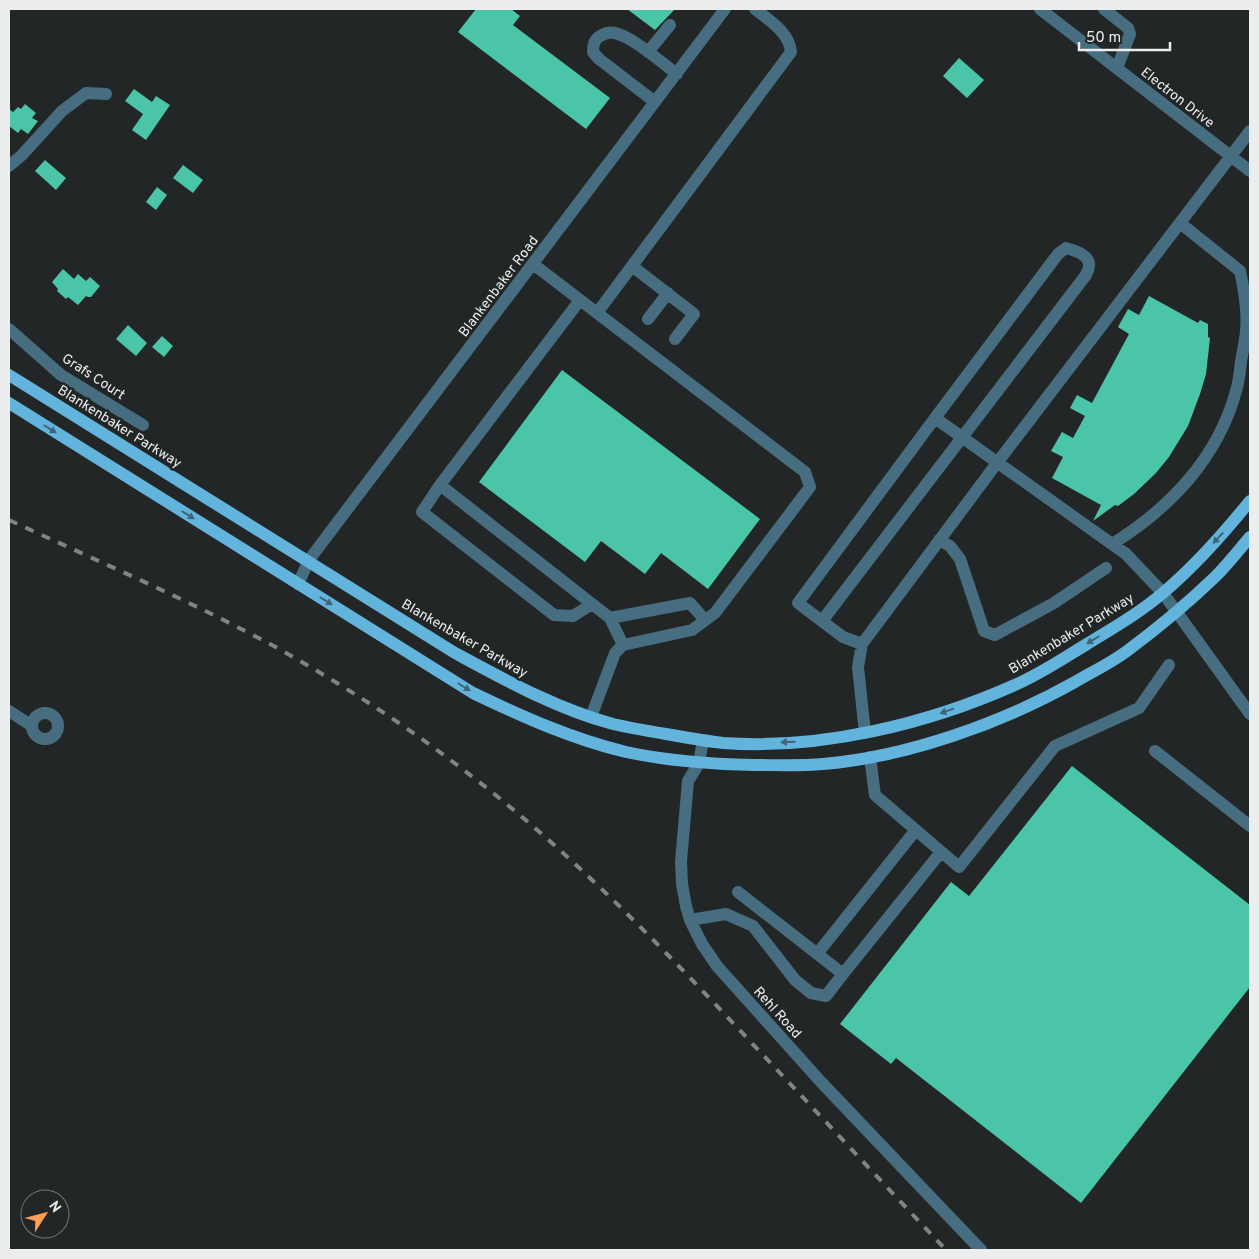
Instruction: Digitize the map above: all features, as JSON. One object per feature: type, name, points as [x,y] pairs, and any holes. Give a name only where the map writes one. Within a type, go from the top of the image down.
[{"type":"main road","name":"Blankenbaker Parkway","points":[[9,375],[309,560],[455,653],[514,686],[613,724],[723,743],[816,741],[865,733],[919,720],[973,702],[1019,683],[1124,621],[1163,593],[1207,550],[1250,501]]},
{"type":"main road","points":[[9,403],[474,693],[522,717],[556,731],[627,752],[699,763],[814,764],[870,757],[934,742],[970,730],[1052,695],[1126,652],[1177,611],[1216,575],[1250,537]]},
{"type":"street","name":"Blankenbaker Road","points":[[298,584],[309,560],[726,9]]},
{"type":"street","points":[[597,313],[791,52],[790,43],[778,28],[755,9]]},
{"type":"street","name":"Electron Drive","points":[[1040,9],[1250,171]]},
{"type":"street","points":[[1104,9],[1128,28],[1130,34],[1117,68]]},
{"type":"street","points":[[648,52],[670,25]]},
{"type":"street","points":[[655,102],[599,59],[593,52],[593,45],[598,37],[606,33],[616,33],[648,52],[676,74]]},
{"type":"street","points":[[9,166],[22,155],[62,111],[86,93],[106,94]]},
{"type":"street","points":[[865,733],[858,667],[862,644],[997,462],[1250,131]]},
{"type":"street","points":[[1112,544],[1135,530],[1163,508],[1188,483],[1210,450],[1223,425],[1236,391],[1246,330],[1243,285],[1240,271],[1180,223]]},
{"type":"street","points":[[822,621],[1086,275],[1089,266],[1088,261],[1081,254],[1066,248],[1058,254],[798,603],[843,637],[862,644]]},
{"type":"street","points":[[533,264],[805,472],[810,487],[715,613],[692,630],[623,645],[615,653],[591,717]]},
{"type":"street","points":[[632,266],[694,314],[675,339]]},
{"type":"street","points":[[648,320],[668,293]]},
{"type":"street","points":[[580,300],[440,484],[422,512],[554,615],[573,616],[592,604]]},
{"type":"street","name":"Grafs Court","points":[[9,330],[61,375],[143,425]]},
{"type":"street","points":[[935,418],[1126,554],[1163,593],[1177,611],[1250,714]]},
{"type":"street","points":[[440,484],[610,618],[623,645]]},
{"type":"street","points":[[939,540],[950,546],[960,559],[984,631],[995,635],[1054,603],[1106,568]]},
{"type":"street","points":[[610,618],[690,603],[705,620]]},
{"type":"street","points":[[870,757],[875,795],[959,867],[1055,746],[1139,708],[1169,665]]},
{"type":"street","points":[[9,711],[32,726]]},
{"type":"street","name":"Rehl Road","points":[[703,740],[699,763],[688,781],[682,852],[682,884],[690,920],[702,944],[717,966],[821,1082],[981,1250]]},
{"type":"street","points":[[1155,751],[1250,826]]},
{"type":"street","points":[[817,954],[915,831]]},
{"type":"street","points":[[690,920],[726,914],[753,926],[795,980],[811,993],[826,996],[941,852]]},
{"type":"street","points":[[738,892],[843,974]]},
{"type":"building","points":[[476,9],[511,9],[520,16],[513,25],[610,98],[586,129],[458,32]]},
{"type":"building","points":[[627,9],[675,9],[655,30]]},
{"type":"building","points":[[959,58],[984,80],[967,98],[943,76]]},
{"type":"building","points":[[134,89],[152,102],[156,96],[170,105],[146,140],[132,130],[143,114],[125,101]]},
{"type":"building","points":[[25,104],[36,113],[32,118],[38,121],[28,134],[21,129],[18,133],[9,126],[9,109],[13,112],[18,107],[21,109]]},
{"type":"building","points":[[45,160],[66,178],[56,190],[35,171]]},
{"type":"building","points":[[183,165],[203,180],[193,193],[173,178]]},
{"type":"building","points":[[157,187],[167,195],[156,210],[146,202]]},
{"type":"building","points":[[63,269],[74,279],[78,274],[86,281],[90,277],[100,286],[91,297],[86,296],[78,305],[68,297],[66,299],[57,291],[58,289],[52,282]]},
{"type":"building","points":[[1149,296],[1198,323],[1200,320],[1208,324],[1208,337],[1210,338],[1206,374],[1188,426],[1169,457],[1156,473],[1134,494],[1093,521],[1101,505],[1052,478],[1063,457],[1051,451],[1062,432],[1073,438],[1085,416],[1070,408],[1077,395],[1092,403],[1129,334],[1118,327],[1128,309],[1139,315]]},
{"type":"building","points":[[128,325],[147,343],[136,356],[116,339]]},
{"type":"building","points":[[162,336],[173,346],[164,357],[152,347]]},
{"type":"building","points":[[562,370],[760,519],[708,589],[661,553],[645,574],[601,541],[585,562],[479,482]]},
{"type":"building","points":[[1072,766],[1250,905],[1250,987],[1081,1203],[896,1058],[891,1064],[840,1024],[951,882],[969,896]]},
{"type":"railway","points":[[9,520],[180,599],[281,650],[391,718],[433,747],[493,793],[570,859],[643,929],[946,1250]]}]
